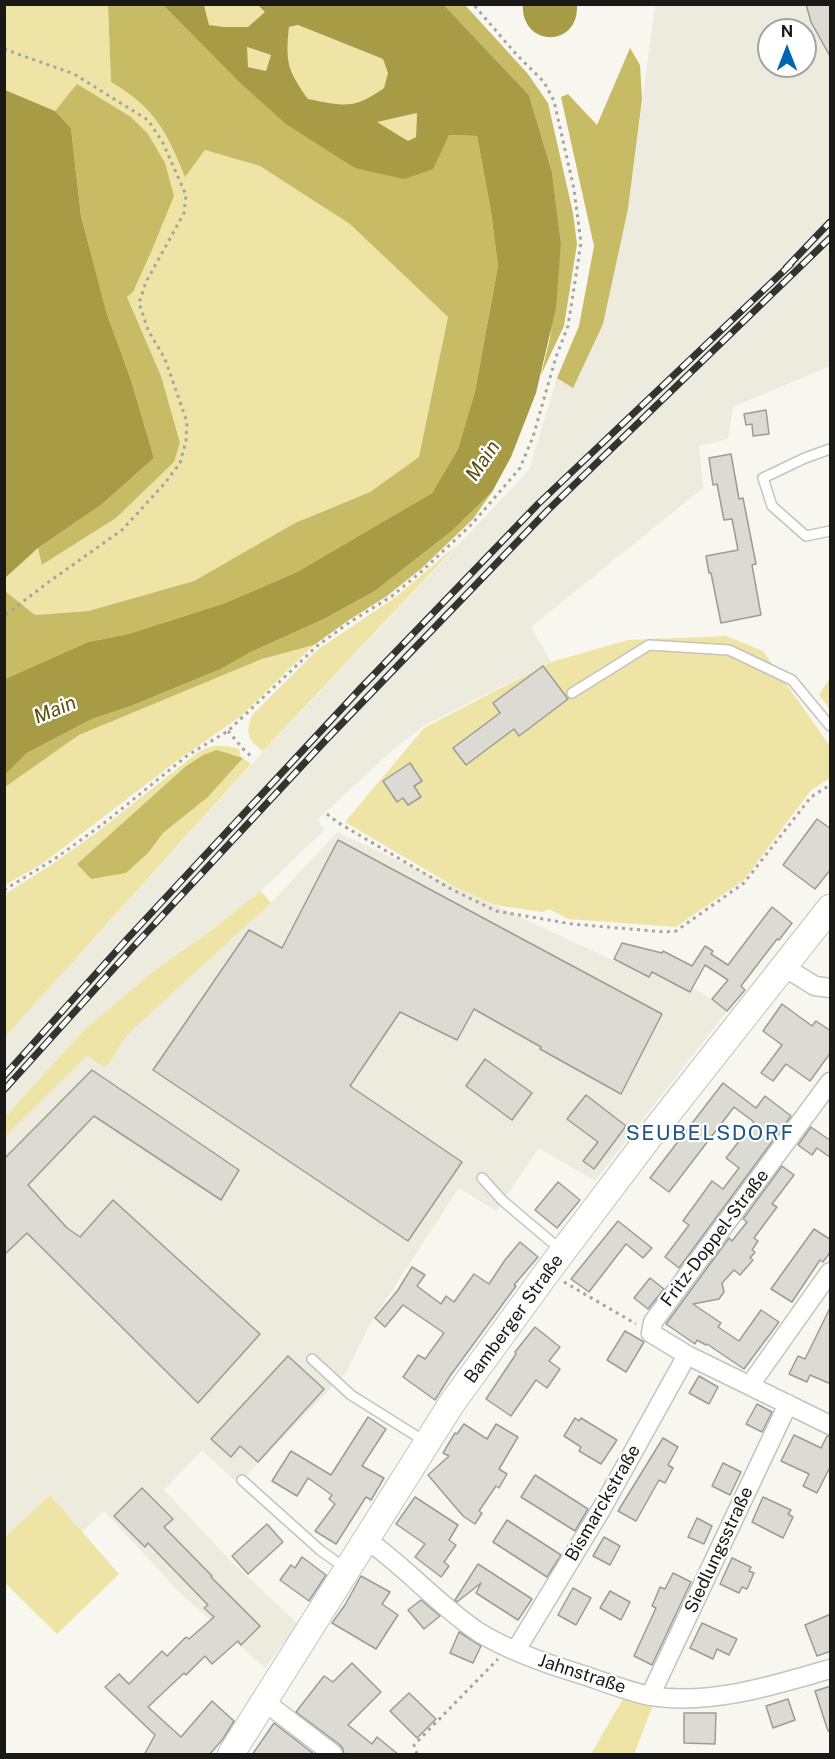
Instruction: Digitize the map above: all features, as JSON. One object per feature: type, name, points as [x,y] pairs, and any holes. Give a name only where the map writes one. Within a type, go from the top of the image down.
[{"type":"street","name":"Bamberger Straße","points":[[231,1755],[452,1403],[647,1140],[831,908]]},
{"type":"street","points":[[784,966],[815,986],[831,988]]},
{"type":"street","name":"Fritz-Doppel-Straße","points":[[651,1333],[653,1322],[831,1082]]},
{"type":"street","points":[[750,1385],[831,1272]]},
{"type":"street","points":[[651,1333],[687,1355],[831,1425]]},
{"type":"street","name":"Bismarckstraße","points":[[513,1649],[602,1508],[687,1355]]},
{"type":"street","name":"Siedlungsstraße","points":[[650,1696],[788,1404]]},
{"type":"street","name":"Jahnstraße","points":[[367,1540],[480,1632],[539,1661],[650,1696],[714,1697],[770,1686],[831,1670]]},
{"type":"street","points":[[265,1702],[333,1755]]},
{"type":"lane","points":[[831,449],[805,458],[763,478],[772,506],[806,536],[831,531]]},
{"type":"lane","points":[[572,693],[649,645],[729,650],[792,681],[831,726]]},
{"type":"lane","points":[[482,1178],[503,1201],[563,1251]]},
{"type":"lane","points":[[312,1359],[351,1395],[426,1443]]},
{"type":"lane","points":[[242,1480],[320,1550],[348,1570]]},
{"type":"path","points":[[4,890],[53,860],[103,824],[189,755],[228,731],[317,646],[392,596],[422,571],[472,524],[520,468],[533,437],[556,357],[568,326],[577,278],[580,243],[574,189],[554,101],[544,82],[516,54],[473,4]]},
{"type":"path","points":[[4,49],[74,74],[148,120],[163,143],[186,195],[184,213],[146,282],[139,303],[148,330],[165,359],[187,422],[186,441],[180,463],[122,530],[4,616]]},
{"type":"path","points":[[228,731],[244,752],[252,757]]},
{"type":"path","points":[[327,814],[452,889],[496,911],[572,924],[665,932],[676,931],[744,883],[811,797],[831,785]]},
{"type":"path","points":[[548,1271],[651,1333]]},
{"type":"path","points":[[417,1755],[414,1745],[513,1649]]},
{"type":"shaded area","points":[[4,5],[108,5],[111,82],[138,101],[157,122],[185,176],[205,150],[260,166],[351,224],[448,317],[420,457],[370,492],[295,523],[194,581],[87,611],[35,615],[5,591],[5,578],[38,548],[43,565],[116,518],[173,463],[180,440],[161,376],[127,297],[133,292],[174,196],[77,85],[55,111],[5,90]]},
{"type":"shaded area","points":[[108,5],[163,5],[237,80],[355,168],[449,135],[477,136],[498,266],[475,391],[458,449],[432,493],[297,572],[225,603],[128,634],[88,642],[5,679],[5,591],[35,615],[88,611],[194,581],[295,523],[370,492],[419,457],[448,317],[350,224],[260,166],[205,150],[185,177],[165,134],[149,111],[126,91],[111,82]]},
{"type":"shaded area","points":[[204,5],[258,5],[266,12],[248,27],[224,27],[209,25]]},
{"type":"shaded area","points":[[444,5],[465,5],[528,74],[548,103],[573,213],[577,244],[564,326],[541,375],[550,338],[561,243],[552,172],[529,95]]},
{"type":"shaded area","points":[[655,5],[830,5],[830,366],[733,407],[728,439],[699,446],[703,488],[531,627],[551,662],[425,725],[395,748],[317,820],[325,829],[261,891],[154,971],[85,1029],[5,1117],[5,1037],[261,754],[529,470],[557,378],[603,323],[628,209]]},
{"type":"shaded area","points":[[298,25],[383,59],[388,73],[384,88],[366,100],[343,106],[308,99],[293,78],[286,52],[289,27]]},
{"type":"shaded area","points":[[246,47],[271,55],[266,71],[248,67]]},
{"type":"shaded area","points":[[630,48],[640,65],[642,99],[628,209],[603,324],[573,388],[557,378],[579,326],[594,246],[561,97],[568,94],[597,125]]},
{"type":"shaded area","points":[[77,84],[131,117],[148,134],[165,163],[174,196],[133,292],[127,297],[161,376],[180,442],[174,462],[116,518],[42,565],[38,548],[101,505],[154,458],[131,380],[107,314],[81,216],[71,128],[55,111]]},
{"type":"shaded area","points":[[417,113],[416,137],[408,141],[376,122]]},
{"type":"shaded area","points":[[492,492],[473,519],[422,568],[387,596],[314,645],[262,659],[79,735],[5,787],[5,775],[27,753],[92,719],[131,706],[221,669],[251,652],[324,619],[375,591],[453,530]]},
{"type":"shaded area","points":[[458,544],[263,751],[254,743],[248,730],[253,714],[317,650],[397,596]]},
{"type":"shaded area","points":[[726,636],[763,651],[830,746],[830,778],[811,790],[744,880],[676,927],[568,919],[549,909],[542,912],[495,905],[455,887],[345,822],[424,728],[551,662],[628,640]]},
{"type":"shaded area","points":[[314,645],[240,717],[178,760],[42,864],[5,885],[4,787],[79,735],[262,659]]},
{"type":"shaded area","points":[[830,677],[830,709],[819,695]]},
{"type":"shaded area","points":[[214,746],[239,749],[241,758],[232,754],[203,755],[186,766],[77,864],[149,852],[163,833],[208,797],[243,758],[251,764],[5,1037],[5,894],[96,833],[197,753]]},
{"type":"shaded area","points":[[217,750],[243,758],[208,797],[163,833],[149,852],[126,873],[91,879],[77,864],[186,766],[203,755]]},
{"type":"shaded area","points":[[337,832],[649,977],[652,972],[690,992],[692,988],[727,1011],[595,1181],[539,1148],[496,1211],[459,1188],[370,1324],[346,1373],[238,1484],[202,1450],[164,1490],[230,1560],[298,1624],[265,1668],[181,1594],[104,1511],[82,1532],[50,1495],[5,1537],[5,1137],[87,1055],[106,1068],[127,1035],[271,903]]},
{"type":"shaded area","points":[[261,891],[271,903],[127,1035],[106,1068],[87,1056],[5,1137],[5,1117],[85,1029],[154,971]]},
{"type":"shaded area","points":[[50,1495],[119,1574],[57,1634],[5,1583],[5,1537]]},
{"type":"shaded area","points":[[624,1697],[653,1705],[634,1754],[591,1754]]},
{"type":"water","points":[[523,4],[577,5],[575,19],[569,29],[560,35],[550,37],[539,35],[530,28],[525,18]]},
{"type":"water","name":"Main","points":[[163,5],[204,5],[209,25],[248,27],[265,12],[258,5],[444,5],[529,95],[552,172],[561,243],[556,308],[536,393],[511,457],[492,492],[453,530],[375,591],[324,619],[251,652],[221,669],[131,706],[92,719],[27,753],[5,775],[5,679],[88,642],[128,634],[225,603],[297,572],[432,493],[458,449],[475,391],[498,266],[477,136],[449,135],[433,169],[404,179],[355,168],[286,124],[237,80]],"holes":[[[298,25],[383,59],[388,73],[384,88],[356,103],[340,104],[308,99],[296,81],[290,66],[287,49],[289,27]],[[247,47],[271,55],[266,71],[248,67]],[[417,113],[416,137],[408,141],[377,122]]]},
{"type":"water","points":[[5,90],[55,111],[71,128],[81,216],[107,314],[131,380],[154,458],[101,505],[38,548],[5,578]]},
{"type":"building","points":[[806,4],[831,4],[831,58],[817,33],[817,18],[810,18]]},
{"type":"building","points":[[766,410],[769,434],[753,436],[752,424],[746,425],[744,414]]},
{"type":"building","points":[[731,454],[739,499],[743,498],[756,564],[752,565],[761,615],[721,623],[706,556],[738,550],[732,519],[724,520],[717,484],[713,485],[709,458]]},
{"type":"building","points":[[543,666],[568,699],[519,736],[514,729],[466,765],[453,748],[500,713],[493,703]]},
{"type":"building","points":[[410,763],[422,781],[414,786],[421,797],[408,805],[403,798],[397,802],[383,781]]},
{"type":"building","points":[[817,819],[831,829],[831,869],[815,889],[783,865]]},
{"type":"building","points":[[338,840],[662,1014],[621,1094],[474,1009],[457,1040],[400,1012],[350,1086],[462,1162],[408,1241],[153,1070],[249,930],[282,948]]},
{"type":"building","points":[[772,907],[792,923],[741,986],[745,990],[727,1011],[712,999],[728,980],[705,965],[690,992],[652,972],[649,977],[614,959],[622,943],[662,953],[663,951],[692,966],[705,946],[713,951],[711,954],[728,965]]},
{"type":"building","points":[[782,1004],[812,1026],[816,1021],[831,1031],[831,1052],[810,1081],[786,1064],[773,1081],[761,1073],[782,1045],[763,1031]]},
{"type":"building","points":[[485,1059],[532,1093],[512,1120],[466,1086]]},
{"type":"building","points":[[92,1070],[239,1170],[221,1200],[94,1116],[28,1185],[67,1228],[80,1237],[113,1200],[260,1334],[198,1403],[27,1233],[4,1255],[4,1159]]},
{"type":"building","points":[[723,1083],[756,1108],[765,1096],[791,1116],[679,1268],[665,1257],[689,1225],[683,1221],[712,1181],[723,1189],[739,1168],[726,1158],[754,1122],[734,1107],[669,1192],[650,1178]]},
{"type":"building","points":[[586,1095],[626,1126],[594,1169],[583,1161],[598,1142],[567,1119]]},
{"type":"building","points":[[811,1127],[831,1141],[831,1158],[817,1148],[812,1155],[798,1145]]},
{"type":"building","points":[[782,1166],[794,1175],[772,1204],[777,1207],[754,1238],[758,1241],[752,1250],[755,1252],[750,1258],[753,1260],[740,1275],[734,1270],[722,1283],[724,1292],[719,1299],[693,1304],[721,1323],[718,1327],[739,1341],[761,1310],[779,1322],[744,1369],[707,1344],[697,1340],[695,1344],[666,1324],[729,1238],[732,1241],[747,1222],[743,1219]]},
{"type":"building","points":[[558,1182],[580,1200],[557,1228],[535,1210]]},
{"type":"building","points":[[618,1221],[652,1248],[643,1258],[626,1244],[589,1292],[571,1279]]},
{"type":"building","points":[[814,1229],[831,1240],[831,1251],[823,1262],[820,1260],[792,1302],[771,1289]]},
{"type":"building","points":[[520,1242],[538,1257],[514,1285],[516,1286],[435,1400],[403,1377],[418,1355],[425,1359],[444,1333],[403,1305],[385,1327],[375,1318],[398,1290],[412,1267],[425,1275],[417,1286],[441,1304],[446,1296],[454,1302],[474,1274],[489,1284]]},
{"type":"building","points":[[650,1278],[664,1289],[648,1309],[634,1298]]},
{"type":"building","points":[[831,1306],[831,1384],[810,1375],[807,1382],[789,1374],[798,1356],[805,1359]]},
{"type":"building","points":[[535,1327],[560,1347],[549,1361],[560,1369],[547,1388],[536,1380],[511,1416],[486,1399],[516,1354],[515,1352]]},
{"type":"building","points":[[625,1331],[644,1342],[626,1372],[607,1360]]},
{"type":"building","points":[[288,1356],[324,1389],[258,1462],[240,1446],[231,1457],[211,1439]]},
{"type":"building","points":[[699,1376],[718,1387],[709,1404],[689,1393]]},
{"type":"building","points":[[757,1404],[772,1412],[762,1432],[746,1424]]},
{"type":"building","points":[[368,1417],[386,1429],[362,1466],[384,1478],[371,1500],[366,1497],[336,1544],[315,1531],[335,1504],[329,1499],[332,1495],[308,1478],[297,1496],[272,1481],[291,1451],[331,1475]]},
{"type":"building","points":[[575,1418],[579,1421],[581,1418],[617,1440],[601,1464],[579,1451],[581,1447],[564,1436]]},
{"type":"building","points":[[464,1424],[487,1439],[496,1424],[518,1437],[499,1469],[507,1474],[499,1488],[496,1486],[479,1511],[482,1513],[475,1524],[463,1516],[428,1475],[449,1456],[443,1453],[455,1433],[457,1434]]},
{"type":"building","points":[[794,1435],[821,1448],[827,1436],[831,1436],[831,1465],[817,1493],[803,1486],[809,1474],[781,1461]]},
{"type":"building","points":[[663,1438],[678,1447],[668,1465],[673,1468],[665,1483],[659,1480],[636,1521],[618,1511]]},
{"type":"building","points":[[723,1463],[741,1472],[730,1495],[712,1486]]},
{"type":"building","points":[[535,1475],[588,1509],[575,1531],[521,1497]]},
{"type":"building","points":[[142,1488],[173,1519],[164,1527],[260,1626],[241,1645],[238,1641],[212,1664],[205,1656],[148,1707],[181,1737],[212,1701],[234,1721],[223,1739],[209,1755],[144,1755],[155,1735],[105,1687],[119,1674],[129,1684],[162,1651],[167,1656],[186,1637],[189,1639],[214,1617],[204,1608],[208,1605],[148,1543],[145,1547],[114,1516]]},
{"type":"building","points":[[415,1497],[458,1525],[449,1540],[456,1545],[444,1562],[449,1566],[441,1577],[415,1557],[425,1544],[396,1524]]},
{"type":"building","points":[[763,1497],[791,1510],[788,1514],[793,1517],[783,1538],[752,1522]]},
{"type":"building","points":[[697,1518],[712,1526],[704,1544],[688,1537]]},
{"type":"building","points":[[507,1520],[561,1555],[547,1577],[493,1542]]},
{"type":"building","points":[[267,1524],[283,1542],[248,1574],[232,1556]]},
{"type":"building","points":[[604,1537],[620,1546],[610,1565],[593,1556]]},
{"type":"building","points":[[302,1557],[326,1575],[309,1601],[280,1580],[291,1565],[295,1568]]},
{"type":"building","points":[[732,1558],[751,1567],[749,1571],[754,1573],[747,1589],[742,1587],[739,1593],[720,1584]]},
{"type":"building","points":[[478,1564],[532,1599],[518,1620],[476,1593],[481,1583],[457,1602],[455,1600]]},
{"type":"building","points":[[673,1573],[691,1582],[652,1665],[634,1656],[656,1608],[652,1606],[660,1587],[665,1589]]},
{"type":"building","points":[[361,1576],[390,1592],[382,1604],[398,1615],[376,1649],[332,1623]]},
{"type":"building","points":[[573,1588],[591,1598],[576,1625],[558,1615]]},
{"type":"building","points":[[610,1591],[630,1602],[621,1620],[600,1608]]},
{"type":"building","points":[[421,1600],[440,1616],[424,1629],[408,1610]]},
{"type":"building","points":[[831,1614],[831,1651],[817,1656],[805,1625]]},
{"type":"building","points":[[702,1623],[737,1639],[729,1655],[717,1649],[713,1659],[690,1648]]},
{"type":"building","points":[[459,1632],[481,1646],[473,1663],[450,1653]]},
{"type":"building","points":[[352,1663],[381,1692],[348,1725],[372,1744],[377,1737],[399,1755],[344,1755],[340,1745],[296,1712],[324,1676],[333,1682]]},
{"type":"building","points":[[831,1686],[831,1730],[828,1731],[815,1691]]},
{"type":"building","points":[[409,1693],[436,1719],[417,1738],[390,1711]]},
{"type":"building","points":[[788,1699],[795,1720],[773,1728],[766,1706]]},
{"type":"building","points":[[684,1713],[716,1713],[715,1744],[684,1743]]},
{"type":"building","points":[[274,1723],[315,1755],[252,1755]]},
{"type":"railway","points":[[786,268],[830,222]]},
{"type":"railway","points":[[4,1090],[324,742],[548,510],[830,238]]},
{"type":"railway","points":[[4,1076],[128,938],[359,690],[538,504],[791,264]]},
{"type":"district","name":"SEUBELSDORF","points":[[710,1134]]}]
